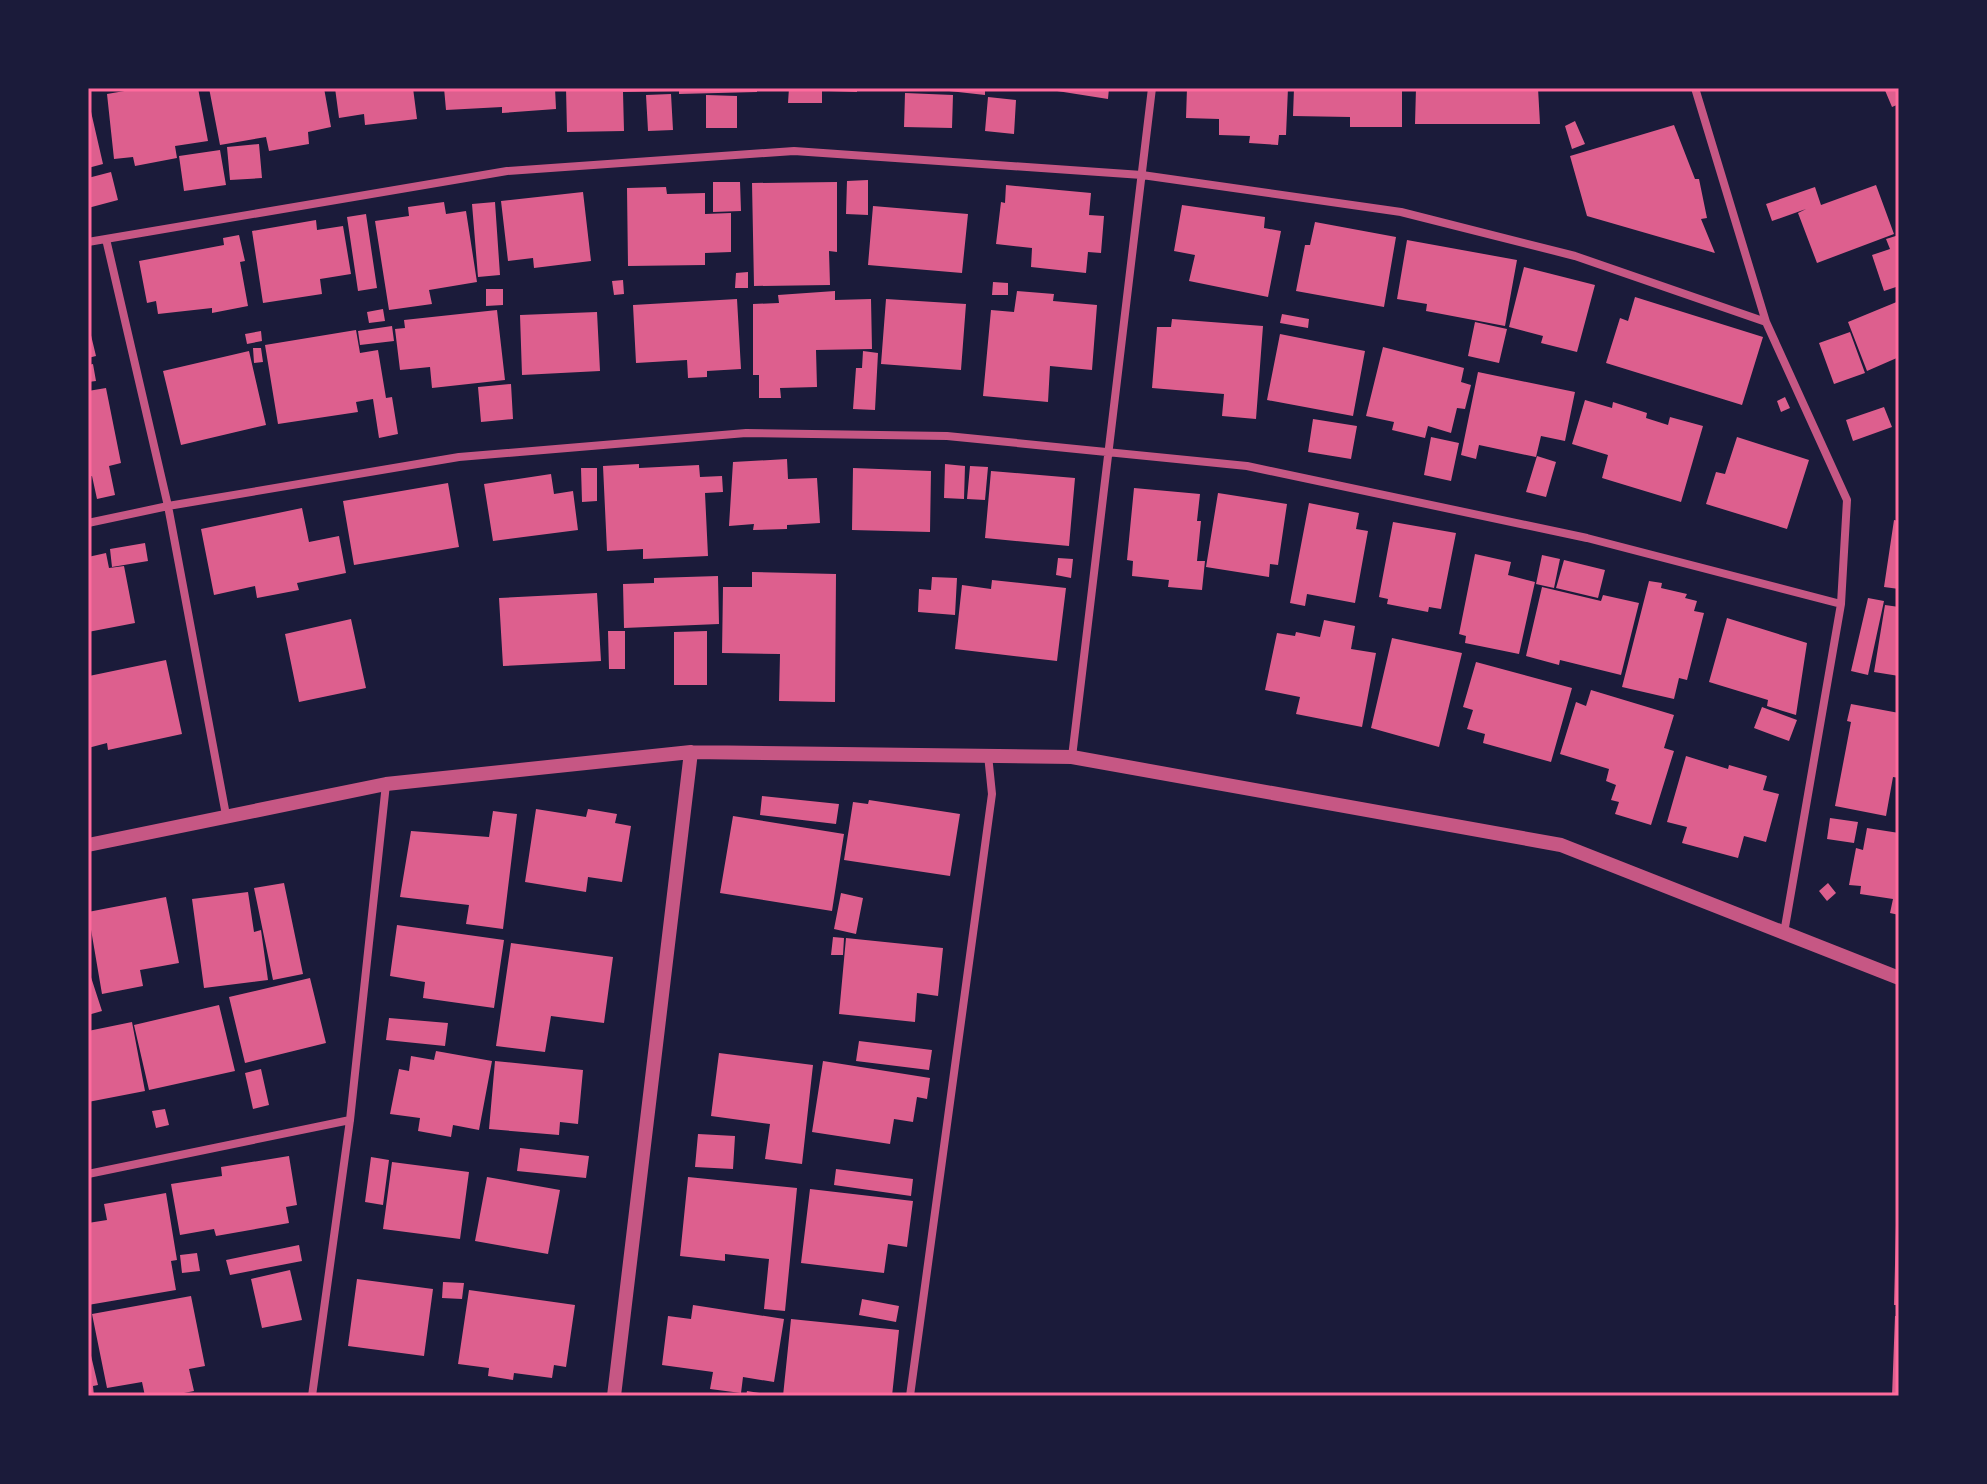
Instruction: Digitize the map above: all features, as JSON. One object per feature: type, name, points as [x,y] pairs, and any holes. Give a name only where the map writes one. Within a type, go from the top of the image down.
[{"type":"street","points":[[1072,757],[1152,88]]},
{"type":"street","points":[[1695,88],[1766,322],[1847,500],[1841,604],[1784,933]]},
{"type":"street","points":[[88,242],[507,171],[794,151],[1142,175],[1401,212],[1575,256],[1766,322]]},
{"type":"street","points":[[106,239],[168,506],[226,815]]},
{"type":"street","points":[[88,523],[168,506],[459,457],[746,433],[947,436],[1247,466],[1587,538],[1841,604]]},
{"type":"street","points":[[88,845],[386,784],[691,752],[1072,757],[1561,845],[1899,978]]},
{"type":"street","points":[[614,1396],[691,752]]},
{"type":"street","points":[[910,1396],[992,794],[988,755]]},
{"type":"street","points":[[312,1396],[350,1120],[386,784]]},
{"type":"street","points":[[88,1174],[350,1120]]},
{"type":"building","points":[[142,88],[198,88],[208,141],[175,146],[177,158],[135,166],[133,157],[114,159],[107,94]]},
{"type":"building","points":[[209,88],[324,88],[331,127],[308,132],[309,144],[269,151],[266,137],[220,145]]},
{"type":"building","points":[[335,88],[413,88],[417,119],[365,125],[364,114],[339,118]]},
{"type":"building","points":[[444,88],[555,88],[556,109],[502,113],[502,107],[446,110]]},
{"type":"building","points":[[566,88],[675,88],[675,91],[623,92],[624,131],[567,132]]},
{"type":"building","points":[[679,88],[757,88],[757,92],[679,94]]},
{"type":"building","points":[[789,88],[822,88],[822,103],[788,103]]},
{"type":"building","points":[[829,88],[857,88],[857,92],[829,91]]},
{"type":"building","points":[[985,88],[985,95],[940,90]]},
{"type":"building","points":[[1038,88],[1109,88],[1108,99]]},
{"type":"building","points":[[1187,88],[1288,88],[1286,135],[1279,135],[1278,145],[1249,143],[1250,136],[1219,135],[1219,119],[1186,118]]},
{"type":"building","points":[[1294,88],[1402,88],[1402,127],[1350,127],[1350,117],[1293,116]]},
{"type":"building","points":[[1416,88],[1538,88],[1540,124],[1415,124]]},
{"type":"building","points":[[1884,88],[1899,88],[1899,104],[1892,107]]},
{"type":"building","points":[[905,93],[953,95],[952,128],[904,127]]},
{"type":"building","points":[[671,94],[673,130],[648,131],[646,95]]},
{"type":"building","points":[[706,95],[737,96],[737,128],[706,128]]},
{"type":"building","points":[[988,97],[1016,100],[1014,134],[985,131]]},
{"type":"building","points":[[88,104],[103,164],[88,168]]},
{"type":"building","points":[[1575,121],[1585,144],[1572,149],[1565,126]]},
{"type":"building","points":[[1674,125],[1695,179],[1699,179],[1707,218],[1701,219],[1715,253],[1587,216],[1570,156]]},
{"type":"building","points":[[259,144],[262,178],[230,180],[227,147]]},
{"type":"building","points":[[220,150],[226,185],[184,191],[179,156]]},
{"type":"building","points":[[111,172],[118,200],[88,208],[88,178]]},
{"type":"building","points":[[868,180],[868,215],[846,214],[847,181]]},
{"type":"building","points":[[713,182],[740,182],[741,211],[713,212]]},
{"type":"building","points":[[837,182],[837,252],[829,251],[830,285],[754,286],[752,183]]},
{"type":"building","points":[[1006,185],[1091,193],[1089,215],[1104,216],[1101,253],[1088,252],[1086,273],[1031,267],[1032,248],[996,244]]},
{"type":"building","points":[[1876,185],[1894,234],[1817,263],[1798,213],[1806,209],[1772,221],[1766,204],[1815,187],[1821,205]]},
{"type":"building","points":[[666,187],[667,194],[705,193],[705,214],[731,213],[731,252],[705,253],[705,265],[628,266],[627,188]]},
{"type":"building","points":[[583,192],[591,261],[534,268],[533,258],[508,261],[501,201]]},
{"type":"building","points":[[444,202],[446,214],[466,211],[477,282],[429,290],[432,304],[389,310],[375,221],[409,216],[408,207]]},
{"type":"building","points":[[495,202],[500,275],[478,277],[472,204]]},
{"type":"building","points":[[1182,205],[1265,217],[1264,228],[1281,231],[1268,297],[1189,281],[1195,255],[1174,251]]},
{"type":"building","points":[[873,206],[968,214],[962,273],[868,265]]},
{"type":"building","points":[[366,214],[377,288],[358,291],[347,217]]},
{"type":"building","points":[[316,220],[317,230],[343,226],[351,274],[320,279],[322,294],[263,303],[252,231]]},
{"type":"building","points":[[1315,222],[1396,237],[1384,307],[1296,291],[1305,245],[1310,245]]},
{"type":"building","points":[[239,235],[245,261],[240,262],[248,306],[212,313],[212,308],[158,314],[156,301],[147,303],[139,261],[224,245],[223,238]]},
{"type":"building","points":[[1899,235],[1899,286],[1884,291],[1872,255],[1890,249],[1886,239]]},
{"type":"building","points":[[1407,240],[1517,260],[1505,326],[1426,311],[1427,304],[1397,299]]},
{"type":"building","points":[[1524,267],[1595,285],[1577,352],[1541,343],[1543,336],[1509,327]]},
{"type":"building","points":[[748,272],[748,288],[735,288],[736,273]]},
{"type":"building","points":[[623,280],[624,294],[614,295],[612,281]]},
{"type":"building","points":[[993,282],[1008,283],[1008,295],[992,295]]},
{"type":"building","points":[[486,289],[503,289],[503,305],[486,306]]},
{"type":"building","points":[[835,291],[835,300],[871,299],[872,349],[816,350],[817,387],[780,388],[781,398],[759,398],[759,375],[753,375],[753,304],[779,303],[778,295]]},
{"type":"building","points":[[1017,291],[1054,294],[1053,301],[1097,305],[1092,370],[1050,366],[1048,402],[983,396],[991,310],[1014,312]]},
{"type":"building","points":[[1635,297],[1763,337],[1742,405],[1606,363],[1620,318],[1628,321]]},
{"type":"building","points":[[737,299],[741,369],[707,371],[707,377],[688,378],[687,360],[636,363],[633,305]]},
{"type":"building","points":[[886,299],[966,304],[961,370],[881,364]]},
{"type":"building","points":[[1899,301],[1899,357],[1867,371],[1848,322]]},
{"type":"building","points":[[383,309],[385,321],[369,323],[367,312]]},
{"type":"building","points":[[497,310],[505,380],[432,388],[430,367],[400,370],[395,329],[405,328],[404,320]]},
{"type":"building","points":[[597,312],[600,371],[522,375],[520,315]]},
{"type":"building","points":[[1282,314],[1309,319],[1308,328],[1280,323]]},
{"type":"building","points":[[1172,319],[1263,326],[1256,419],[1222,416],[1224,394],[1152,388],[1157,327],[1171,327]]},
{"type":"building","points":[[1475,322],[1507,329],[1499,363],[1468,356]]},
{"type":"building","points":[[392,326],[394,341],[360,345],[358,331]]},
{"type":"building","points":[[88,328],[96,356],[88,358]]},
{"type":"building","points":[[356,330],[360,353],[378,350],[386,398],[392,397],[398,434],[379,438],[373,399],[356,402],[358,412],[278,424],[265,345]]},
{"type":"building","points":[[261,331],[262,341],[247,344],[245,334]]},
{"type":"building","points":[[1850,332],[1865,373],[1834,384],[1819,343]]},
{"type":"building","points":[[1280,334],[1365,351],[1353,416],[1267,400]]},
{"type":"building","points":[[1383,347],[1464,368],[1461,382],[1471,385],[1465,409],[1457,408],[1451,433],[1428,426],[1425,438],[1392,430],[1394,422],[1366,416]]},
{"type":"building","points":[[253,348],[261,348],[263,362],[254,363]]},
{"type":"building","points":[[249,351],[266,425],[181,445],[163,371]]},
{"type":"building","points":[[863,351],[878,353],[875,410],[853,409],[856,368],[862,368]]},
{"type":"building","points":[[93,364],[96,381],[88,382],[88,365]]},
{"type":"building","points":[[1478,372],[1575,392],[1565,441],[1541,436],[1536,457],[1479,445],[1476,459],[1461,455]]},
{"type":"building","points":[[511,384],[513,419],[481,422],[478,387]]},
{"type":"building","points":[[106,388],[121,463],[109,466],[115,495],[97,499],[92,476],[88,477],[88,391]]},
{"type":"building","points":[[1785,397],[1790,408],[1781,412],[1777,401]]},
{"type":"building","points":[[1585,400],[1612,408],[1613,402],[1647,413],[1646,418],[1668,425],[1670,417],[1703,426],[1681,502],[1602,478],[1608,455],[1572,444]]},
{"type":"building","points":[[1884,407],[1892,427],[1853,441],[1846,420]]},
{"type":"building","points":[[1313,419],[1357,426],[1351,459],[1308,452]]},
{"type":"building","points":[[1431,437],[1459,443],[1451,481],[1424,475]]},
{"type":"building","points":[[1737,437],[1809,460],[1787,529],[1706,504],[1716,472],[1725,474]]},
{"type":"building","points":[[1537,456],[1556,462],[1546,497],[1526,492]]},
{"type":"building","points":[[787,459],[788,479],[817,478],[820,523],[787,525],[787,529],[753,530],[754,524],[729,526],[733,462]]},
{"type":"building","points":[[639,464],[639,468],[699,465],[700,477],[722,476],[723,492],[705,493],[708,556],[643,559],[643,549],[607,551],[603,466]]},
{"type":"building","points":[[945,464],[965,466],[964,499],[944,498]]},
{"type":"building","points":[[970,466],[988,467],[985,500],[967,499]]},
{"type":"building","points":[[581,468],[597,468],[597,501],[582,502]]},
{"type":"building","points":[[853,468],[931,471],[930,532],[852,530]]},
{"type":"building","points":[[991,471],[1075,478],[1069,546],[985,538]]},
{"type":"building","points":[[551,474],[554,494],[573,491],[578,530],[493,541],[484,484]]},
{"type":"building","points":[[448,483],[459,547],[354,565],[343,501]]},
{"type":"building","points":[[1134,488],[1200,494],[1197,561],[1205,561],[1202,590],[1168,587],[1169,580],[1132,576],[1133,561],[1127,560]]},
{"type":"building","points":[[1218,493],[1287,504],[1278,565],[1270,564],[1269,577],[1206,567]]},
{"type":"building","points":[[1309,503],[1359,513],[1356,529],[1368,531],[1355,603],[1307,594],[1305,606],[1290,603]]},
{"type":"building","points":[[302,508],[309,542],[339,536],[346,573],[297,583],[299,590],[257,598],[255,586],[214,595],[201,529]]},
{"type":"building","points":[[1894,520],[1899,521],[1899,589],[1884,587]]},
{"type":"building","points":[[1393,522],[1456,533],[1441,609],[1429,607],[1428,612],[1387,604],[1388,599],[1379,597]]},
{"type":"building","points":[[145,543],[148,561],[112,567],[110,549]]},
{"type":"building","points":[[106,553],[109,568],[124,566],[135,623],[88,632],[88,557]]},
{"type":"building","points":[[1475,554],[1511,562],[1508,575],[1535,582],[1519,654],[1465,643],[1466,636],[1459,634]]},
{"type":"building","points":[[1542,555],[1560,559],[1554,588],[1536,584]]},
{"type":"building","points":[[1058,558],[1073,559],[1071,578],[1056,575]]},
{"type":"building","points":[[1564,560],[1605,570],[1598,598],[1556,588]]},
{"type":"building","points":[[752,572],[836,574],[835,702],[779,701],[780,654],[722,653],[723,587],[752,587]]},
{"type":"building","points":[[718,576],[719,624],[624,628],[623,584],[654,583],[654,578]]},
{"type":"building","points":[[932,577],[957,578],[955,615],[918,612],[919,589],[931,590]]},
{"type":"building","points":[[992,580],[1066,588],[1057,661],[955,649],[962,585],[991,589]]},
{"type":"building","points":[[1649,581],[1662,583],[1661,588],[1687,594],[1685,598],[1697,601],[1694,611],[1704,613],[1687,680],[1679,678],[1674,699],[1622,687]]},
{"type":"building","points":[[1542,587],[1601,601],[1603,595],[1639,603],[1621,675],[1560,660],[1559,665],[1526,656]]},
{"type":"building","points":[[597,593],[601,661],[503,666],[499,598]]},
{"type":"building","points":[[1868,598],[1884,601],[1868,675],[1851,671]]},
{"type":"building","points":[[1885,605],[1899,607],[1899,676],[1874,672]]},
{"type":"building","points":[[1727,618],[1807,643],[1796,715],[1767,706],[1768,700],[1709,682]]},
{"type":"building","points":[[351,619],[366,688],[299,702],[285,634]]},
{"type":"building","points":[[1324,620],[1355,626],[1351,649],[1376,653],[1362,727],[1296,714],[1300,697],[1265,690],[1277,633],[1295,636],[1296,632],[1320,637]]},
{"type":"building","points":[[608,631],[625,631],[625,669],[609,669]]},
{"type":"building","points":[[707,631],[707,685],[674,685],[674,632]]},
{"type":"building","points":[[1392,638],[1462,653],[1439,747],[1371,728]]},
{"type":"building","points":[[166,660],[182,734],[108,750],[107,743],[88,748],[89,676]]},
{"type":"building","points":[[1476,662],[1572,688],[1551,762],[1483,743],[1485,734],[1467,729],[1473,710],[1463,707]]},
{"type":"building","points":[[1591,690],[1674,715],[1664,748],[1674,751],[1651,825],[1615,814],[1619,802],[1611,800],[1616,785],[1606,781],[1609,769],[1560,754],[1576,702],[1586,706]]},
{"type":"building","points":[[1851,704],[1899,713],[1899,778],[1893,777],[1886,816],[1835,806],[1851,722],[1847,721]]},
{"type":"building","points":[[1762,707],[1797,720],[1789,741],[1754,728]]},
{"type":"building","points":[[1686,756],[1728,769],[1729,765],[1767,776],[1763,790],[1779,794],[1766,842],[1744,836],[1738,858],[1682,843],[1687,827],[1667,822]]},
{"type":"building","points":[[762,796],[839,804],[836,824],[760,815]]},
{"type":"building","points":[[869,800],[960,814],[950,876],[844,860],[853,802],[868,804]]},
{"type":"building","points":[[536,809],[586,817],[588,809],[617,814],[615,823],[631,826],[622,882],[588,877],[586,892],[525,882]]},
{"type":"building","points":[[493,811],[517,814],[503,929],[466,924],[469,905],[400,897],[411,831],[489,837]]},
{"type":"building","points":[[733,816],[844,834],[832,911],[720,893]]},
{"type":"building","points":[[1830,818],[1858,822],[1854,843],[1827,839]]},
{"type":"building","points":[[1867,828],[1899,833],[1899,915],[1890,913],[1893,899],[1860,894],[1861,886],[1849,885],[1856,848],[1863,850]]},
{"type":"building","points":[[284,883],[303,974],[273,980],[254,888]]},
{"type":"building","points":[[1828,883],[1836,893],[1827,901],[1819,891]]},
{"type":"building","points":[[248,892],[254,932],[261,930],[268,980],[204,988],[192,899]]},
{"type":"building","points":[[841,893],[863,898],[856,934],[834,929]]},
{"type":"building","points":[[166,897],[179,963],[140,970],[143,986],[102,994],[88,912]]},
{"type":"building","points":[[397,925],[504,940],[494,1008],[423,998],[425,982],[390,976]]},
{"type":"building","points":[[833,937],[844,938],[843,955],[831,955]]},
{"type":"building","points":[[846,938],[943,948],[938,996],[917,993],[915,1022],[839,1014]]},
{"type":"building","points":[[511,943],[613,957],[604,1023],[551,1016],[545,1052],[496,1046]]},
{"type":"building","points":[[88,968],[102,1011],[88,1015]]},
{"type":"building","points":[[310,978],[326,1043],[245,1063],[229,997]]},
{"type":"building","points":[[219,1005],[235,1071],[149,1090],[134,1025]]},
{"type":"building","points":[[389,1018],[448,1023],[445,1046],[386,1040]]},
{"type":"building","points":[[132,1022],[145,1091],[88,1102],[88,1031]]},
{"type":"building","points":[[859,1041],[932,1050],[929,1070],[856,1061]]},
{"type":"building","points":[[436,1051],[492,1061],[479,1130],[453,1125],[451,1137],[418,1131],[420,1118],[390,1114],[399,1069],[409,1071],[411,1056],[434,1060]]},
{"type":"building","points":[[719,1053],[813,1065],[802,1164],[765,1159],[770,1124],[711,1116]]},
{"type":"building","points":[[495,1061],[583,1070],[578,1124],[560,1122],[559,1135],[489,1129]]},
{"type":"building","points":[[823,1061],[930,1078],[927,1099],[917,1097],[913,1122],[894,1119],[890,1144],[812,1132]]},
{"type":"building","points":[[261,1069],[269,1105],[253,1109],[245,1073]]},
{"type":"building","points":[[165,1109],[169,1125],[156,1128],[152,1111]]},
{"type":"building","points":[[698,1134],[735,1136],[733,1169],[695,1167]]},
{"type":"building","points":[[520,1148],[589,1156],[586,1178],[517,1171]]},
{"type":"building","points":[[289,1156],[297,1205],[286,1207],[289,1223],[216,1236],[214,1229],[180,1235],[171,1184],[222,1176],[221,1167]]},
{"type":"building","points":[[371,1157],[389,1160],[383,1205],[365,1202]]},
{"type":"building","points":[[392,1162],[469,1172],[460,1239],[383,1229]]},
{"type":"building","points":[[836,1169],[913,1179],[911,1196],[834,1185]]},
{"type":"building","points":[[487,1177],[560,1190],[548,1254],[475,1241]]},
{"type":"building","points":[[688,1177],[797,1188],[785,1311],[764,1309],[769,1259],[725,1254],[725,1261],[680,1256]]},
{"type":"building","points":[[810,1189],[913,1201],[907,1247],[888,1244],[884,1273],[801,1263]]},
{"type":"building","points":[[166,1193],[177,1260],[171,1261],[176,1290],[88,1305],[88,1223],[107,1220],[104,1204]]},
{"type":"building","points":[[1896,1225],[1899,1225],[1899,1305],[1894,1305]]},
{"type":"building","points":[[299,1245],[302,1261],[230,1275],[226,1260]]},
{"type":"building","points":[[197,1253],[200,1271],[182,1273],[180,1255]]},
{"type":"building","points":[[290,1270],[302,1320],[262,1328],[251,1279]]},
{"type":"building","points":[[357,1279],[433,1289],[424,1356],[348,1346]]},
{"type":"building","points":[[443,1282],[464,1283],[462,1299],[442,1298]]},
{"type":"building","points":[[469,1290],[575,1305],[566,1367],[554,1365],[552,1378],[514,1373],[513,1380],[488,1376],[489,1368],[458,1364]]},
{"type":"building","points":[[191,1296],[205,1366],[189,1369],[194,1391],[169,1396],[145,1396],[142,1382],[107,1388],[92,1314]]},
{"type":"building","points":[[862,1299],[899,1306],[896,1322],[859,1315]]},
{"type":"building","points":[[693,1305],[784,1319],[774,1382],[743,1377],[741,1393],[710,1389],[713,1372],[662,1365],[668,1316],[691,1319]]},
{"type":"building","points":[[1895,1316],[1899,1316],[1899,1396],[1892,1396]]},
{"type":"building","points":[[791,1319],[899,1330],[892,1396],[783,1396]]},
{"type":"building","points":[[88,1343],[98,1385],[93,1386],[94,1396],[88,1396]]},
{"type":"building","points":[[747,1391],[766,1394],[766,1396],[746,1396]]}]
